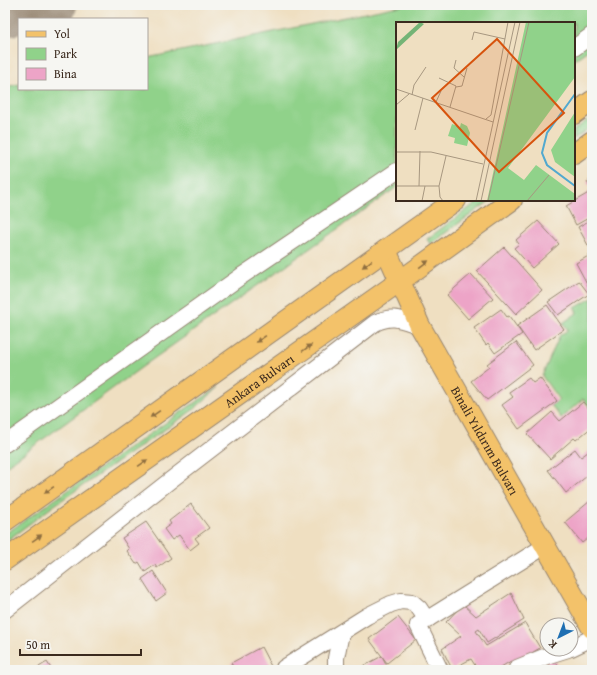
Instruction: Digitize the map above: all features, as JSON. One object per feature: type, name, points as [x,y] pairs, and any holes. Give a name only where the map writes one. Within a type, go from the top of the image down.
[{"type":"main road","points":[[575,113],[592,101]]},
{"type":"main road","points":[[575,153],[592,141]]},
{"type":"main road","points":[[5,521],[455,201]]},
{"type":"main road","name":"Ankara Bulvarı","points":[[5,560],[400,282],[511,201]]},
{"type":"main road","name":"Binali Yıldırım Bulvarı","points":[[386,250],[420,326],[592,628]]},
{"type":"street","points":[[575,47],[592,35]]},
{"type":"street","points":[[5,444],[240,277],[396,172]]},
{"type":"street","points":[[5,610],[375,323],[393,317],[420,326]]},
{"type":"street","points":[[440,670],[418,625],[545,546]]},
{"type":"street","points":[[284,668],[367,616],[391,604],[402,601],[412,602],[419,608],[426,620]]},
{"type":"street","points":[[336,670],[336,658],[341,633]]},
{"type":"street","points":[[579,644],[592,638]]},
{"type":"street","points":[[517,668],[544,657]]},
{"type":"green space","points":[[404,5],[592,5],[592,47],[575,59],[575,22],[396,22],[396,188],[149,362],[5,467],[5,87],[18,84],[18,90],[148,90],[148,58]]},
{"type":"green space","points":[[592,117],[592,126],[575,138],[575,129]]},
{"type":"green space","points":[[479,201],[490,201],[430,244],[427,239]]},
{"type":"green space","points":[[592,298],[592,410],[583,399],[561,418],[551,405],[559,400],[542,376],[560,335],[568,330],[563,323],[577,313],[575,308]]},
{"type":"green space","points":[[219,387],[193,410],[56,504],[5,542],[5,534]]},
{"type":"building","points":[[592,178],[592,190],[587,182]]},
{"type":"building","points":[[592,191],[592,216],[576,225],[566,206]]},
{"type":"building","points":[[592,219],[592,246],[589,247],[578,227]]},
{"type":"building","points":[[538,221],[559,244],[532,268],[514,248],[519,244],[516,240]]},
{"type":"building","points":[[504,247],[542,290],[516,314],[477,271]]},
{"type":"building","points":[[592,254],[592,293],[576,263]]},
{"type":"building","points":[[471,274],[493,298],[468,319],[447,295]]},
{"type":"building","points":[[579,281],[589,294],[558,315],[548,302]]},
{"type":"building","points":[[547,305],[564,329],[534,350],[517,326]]},
{"type":"building","points":[[501,309],[507,317],[509,316],[522,334],[495,353],[488,343],[486,345],[474,328]]},
{"type":"building","points":[[516,342],[533,365],[487,400],[471,381],[489,367],[487,364]]},
{"type":"building","points":[[529,378],[533,383],[540,378],[557,401],[519,429],[502,405],[513,397],[509,392]]},
{"type":"building","points":[[583,402],[592,412],[592,427],[576,440],[574,438],[550,459],[527,434],[552,412],[560,421]]},
{"type":"building","points":[[575,449],[581,457],[592,449],[592,472],[566,493],[548,470]]},
{"type":"building","points":[[590,501],[592,504],[592,535],[582,543],[565,522]]},
{"type":"building","points":[[191,504],[209,528],[195,538],[199,543],[190,550],[179,535],[172,540],[164,529],[171,524],[169,521]]},
{"type":"building","points":[[146,522],[171,558],[157,568],[155,565],[145,572],[139,562],[136,564],[127,551],[129,549],[122,538]]},
{"type":"building","points":[[153,571],[167,593],[156,601],[142,579]]},
{"type":"building","points":[[511,593],[524,620],[487,643],[479,629],[476,631],[486,646],[525,623],[539,649],[513,664],[511,661],[496,670],[478,670],[471,659],[452,669],[442,649],[461,636],[446,622],[463,604],[476,616]]},
{"type":"building","points":[[398,617],[416,640],[387,663],[369,639]]},
{"type":"building","points":[[261,647],[273,670],[235,670],[231,663]]},
{"type":"building","points":[[382,656],[389,670],[356,670]]},
{"type":"building","points":[[554,658],[560,670],[531,670]]},
{"type":"building","points":[[47,662],[52,670],[34,670]]},
{"type":"taxiway","points":[[5,15],[55,5]]}]
